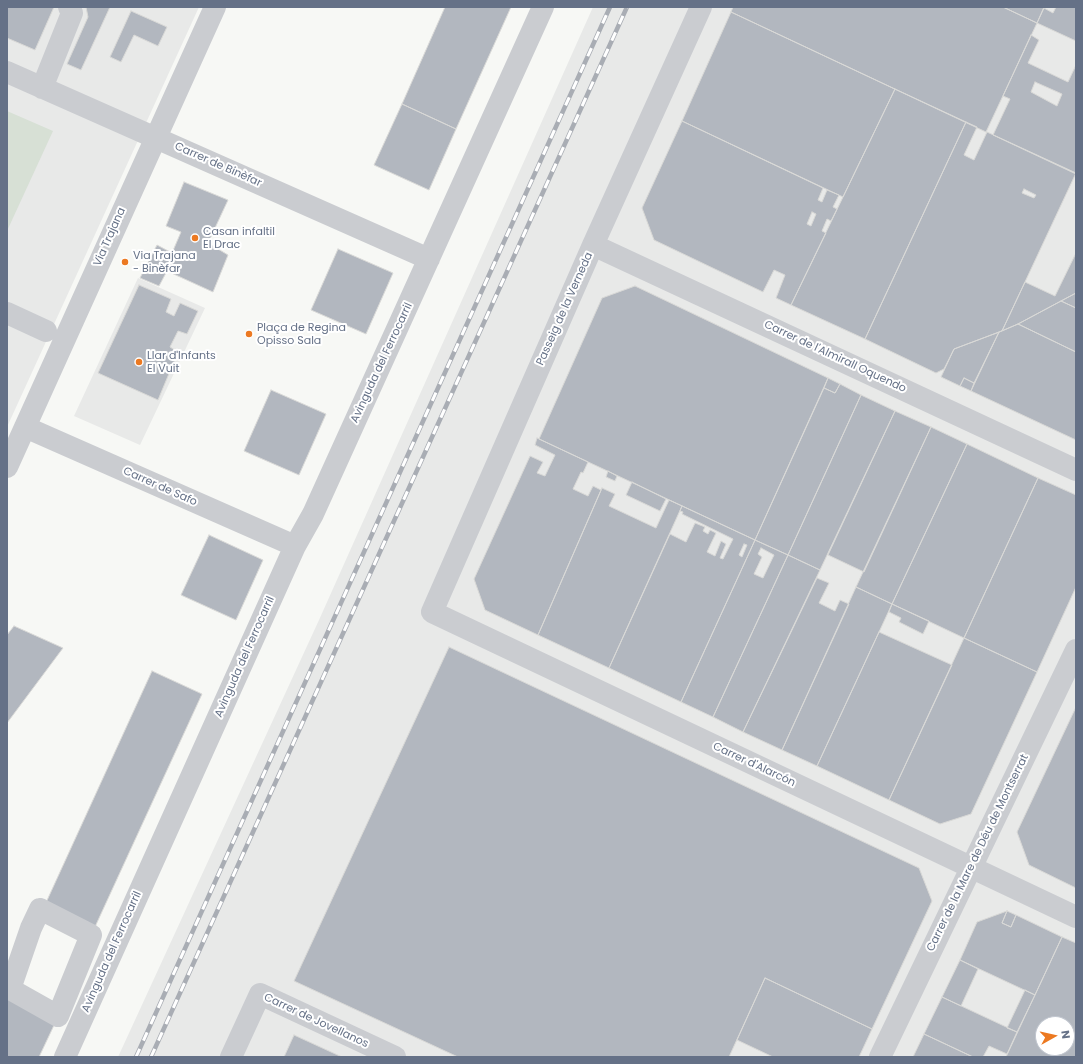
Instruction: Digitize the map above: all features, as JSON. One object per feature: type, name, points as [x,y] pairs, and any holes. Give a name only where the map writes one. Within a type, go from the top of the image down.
[{"type":"street","points":[[42,88],[72,13],[69,7]]},
{"type":"street","name":"Via Trajana","points":[[7,467],[154,137],[214,7]]},
{"type":"street","points":[[429,259],[543,7]]},
{"type":"street","name":"Passeig de la Verneda","points":[[432,612],[593,245],[701,7]]},
{"type":"street","name":"Carrer de Binèfar","points":[[7,72],[429,259]]},
{"type":"street","name":"Carrer de l'Almirall Oquendo","points":[[593,245],[1076,470]]},
{"type":"street","name":"Avinguda del Ferrocarril","points":[[65,1057],[295,546],[313,514],[429,259]]},
{"type":"street","points":[[7,313],[46,331]]},
{"type":"street","name":"Carrer de Safo","points":[[25,427],[295,546]]},
{"type":"street","name":"Carrer d'Alarcón","points":[[432,612],[1076,917]]},
{"type":"street","name":"Carrer de la Mare de Déu de Montserrat","points":[[880,1057],[1076,650]]},
{"type":"street","points":[[40,910],[91,935],[58,1016],[10,989],[31,928],[40,910]]},
{"type":"street","name":"Carrer de Jovellanos","points":[[231,1057],[260,994],[395,1057]]},
{"type":"shaded area","points":[[7,7],[199,7],[7,427]]},
{"type":"shaded area","points":[[593,7],[1076,7],[1076,1057],[118,1057],[319,620]]},
{"type":"shaded area","points":[[7,111],[53,131],[7,231]]},
{"type":"shaded area","name":"Llar d'Infants El Vuit","points":[[138,278],[205,308],[140,445],[74,416]]},
{"type":"building","points":[[7,7],[54,7],[35,50],[7,38]]},
{"type":"building","points":[[86,7],[110,7],[81,70],[67,64],[88,17]]},
{"type":"building","points":[[445,7],[511,7],[456,129],[402,104]]},
{"type":"building","points":[[733,7],[1003,7],[1037,23],[986,132],[731,12]]},
{"type":"building","points":[[1003,7],[1044,7],[1037,23]]},
{"type":"building","points":[[1056,7],[1076,7],[1076,41],[1037,23],[1044,8],[1053,13]]},
{"type":"building","points":[[131,11],[167,27],[158,46],[134,35],[121,62],[110,57]]},
{"type":"building","points":[[731,12],[895,89],[843,197],[682,121]]},
{"type":"building","points":[[1031,35],[1039,40],[1028,63],[1068,82],[1076,65],[1076,174],[993,135],[1010,99],[1003,96]],"holes":[[[1035,82],[1062,94],[1057,106],[1031,92]]]},
{"type":"building","points":[[895,89],[966,122],[865,339],[791,305]]},
{"type":"building","points":[[402,104],[456,129],[429,190],[374,165]]},
{"type":"building","points":[[682,121],[823,188],[818,200],[822,202],[827,190],[839,195],[833,207],[837,209],[831,221],[827,219],[822,231],[826,233],[791,305],[776,298],[785,275],[774,270],[763,292],[654,240],[642,208]],"holes":[[[812,212],[816,214],[811,226],[807,224]]]},
{"type":"building","points":[[966,122],[977,127],[964,155],[974,160],[987,132],[1076,173],[1002,331],[954,349],[944,369],[936,373],[865,339]],"holes":[[[1024,189],[1036,195],[1034,198],[1022,193]]]},
{"type":"building","name":"Casan infaltil El Drac","points":[[184,182],[228,200],[208,243],[228,255],[213,292],[167,271],[159,286],[140,278],[157,245],[172,253],[181,232],[166,226]]},
{"type":"building","points":[[338,249],[393,273],[366,334],[311,310]]},
{"type":"building","points":[[1076,253],[1076,293],[1002,331],[1025,282],[1055,296]]},
{"type":"building","points":[[139,285],[171,299],[166,312],[174,316],[180,303],[198,311],[187,334],[178,331],[170,347],[178,352],[158,400],[98,373]]},
{"type":"building","points":[[635,286],[828,378],[755,540],[539,439],[602,298]]},
{"type":"building","points":[[1076,293],[1076,308],[1061,301]]},
{"type":"building","points":[[1061,301],[1076,308],[1076,352],[1018,324]]},
{"type":"building","points":[[1018,324],[1076,352],[1076,440],[971,391],[999,332]]},
{"type":"building","points":[[999,332],[974,383],[964,378],[960,386],[941,377],[954,349]]},
{"type":"building","points":[[828,378],[840,384],[835,393],[824,388]]},
{"type":"building","points":[[964,378],[974,383],[971,391],[960,386]]},
{"type":"building","points":[[840,384],[861,395],[788,555],[755,540],[824,388],[835,393]]},
{"type":"building","points":[[271,390],[326,414],[299,475],[244,451]]},
{"type":"building","points":[[861,395],[895,411],[820,570],[788,555]]},
{"type":"building","points":[[895,411],[931,427],[864,572],[828,555]]},
{"type":"building","points":[[931,427],[967,444],[892,604],[856,587]]},
{"type":"building","points":[[537,438],[588,462],[583,473],[581,472],[573,489],[588,496],[593,486],[601,490],[538,635],[485,610],[474,579],[530,456],[543,462],[537,473],[545,476],[555,455],[535,445]]},
{"type":"building","points":[[967,444],[1038,478],[964,638],[892,604]]},
{"type":"building","points":[[608,471],[617,476],[615,481],[606,477]]},
{"type":"building","points":[[1038,478],[1076,495],[1076,587],[1037,672],[964,638]]},
{"type":"building","points":[[632,482],[666,499],[660,511],[626,495]]},
{"type":"building","points":[[602,488],[615,494],[609,506],[656,528],[669,500],[682,506],[609,668],[538,635]]},
{"type":"building","points":[[682,506],[755,540],[681,702],[609,668],[670,534],[686,542],[695,523],[705,527],[703,531],[708,534],[710,530],[716,533],[707,552],[715,556],[721,541],[726,544],[720,558],[723,559],[733,539],[682,514],[683,512],[680,511]],"holes":[[[744,544],[747,545],[742,557],[739,555]]]},
{"type":"building","points":[[209,535],[263,560],[236,620],[181,595]]},
{"type":"building","points":[[755,540],[788,555],[713,717],[681,702]],"holes":[[[761,548],[774,555],[763,578],[754,574],[762,557],[758,554]]]},
{"type":"building","points":[[788,555],[820,570],[743,732],[713,717]]},
{"type":"building","points":[[817,578],[829,583],[819,603],[835,611],[840,600],[849,604],[782,750],[743,732]]},
{"type":"building","points":[[856,587],[892,604],[817,766],[782,750]]},
{"type":"building","points":[[892,604],[929,621],[923,634],[899,622],[901,618],[889,612]]},
{"type":"building","points":[[14,626],[63,648],[7,723],[7,635]]},
{"type":"building","points":[[879,632],[952,665],[889,800],[817,766]]},
{"type":"building","points":[[964,638],[1037,672],[971,814],[940,824],[889,800]]},
{"type":"building","points":[[449,647],[919,868],[932,901],[872,1029],[765,978],[729,1057],[458,1057],[294,981]]},
{"type":"building","points":[[152,671],[202,694],[94,929],[44,907]]},
{"type":"building","points":[[1076,707],[1076,888],[1029,865],[1017,832]]},
{"type":"building","points":[[1007,911],[1016,915],[1011,927],[1002,923]]},
{"type":"building","points":[[1007,911],[1002,923],[1011,927],[1016,915],[1062,937],[1035,995],[960,960],[977,922]]},
{"type":"building","points":[[1062,937],[1076,943],[1076,1057],[1006,1057]]},
{"type":"building","points":[[960,960],[978,969],[961,1006],[942,997]]},
{"type":"building","points":[[765,978],[872,1029],[859,1057],[773,1057],[737,1040]]},
{"type":"building","points":[[1025,990],[1035,995],[1017,1032],[1007,1028]]},
{"type":"building","points":[[7,993],[56,1021],[39,1057],[7,1057]]},
{"type":"building","points":[[942,997],[1017,1032],[1007,1054],[989,1046],[983,1057],[973,1057],[924,1034]]},
{"type":"building","points":[[924,1034],[956,1049],[973,1057],[913,1057]]},
{"type":"building","points":[[294,1035],[342,1057],[284,1057]]},
{"type":"railway","points":[[136,1057],[610,7]]},
{"type":"railway","points":[[151,1057],[627,7]]},
{"type":"place","name":"Casan infaltil El Drac","points":[[195,238]]},
{"type":"place","name":"Via Trajana - Binèfar","points":[[125,262]]},
{"type":"place","name":"Plaça de Regina Opisso Sala","points":[[249,334]]},
{"type":"place","name":"Llar d'Infants El Vuit","points":[[139,362]]}]
